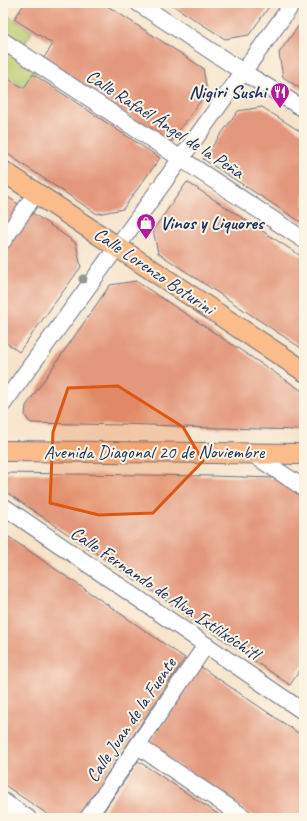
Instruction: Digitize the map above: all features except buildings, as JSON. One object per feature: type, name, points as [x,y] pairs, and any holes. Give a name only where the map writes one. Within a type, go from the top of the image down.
[{"type":"main road","name":"Calle Lorenzo Boturini","points":[[3,171],[304,371]]},
{"type":"main road","name":"Avenida Diagonal 20 de Noviembre","points":[[3,451],[249,452],[304,454]]},
{"type":"street","points":[[138,3],[304,110]]},
{"type":"street","points":[[3,404],[291,4]]},
{"type":"street","name":"Calle Rafaél Ángel de la Peña","points":[[3,41],[304,240]]},
{"type":"street","points":[[3,241],[36,193]]},
{"type":"street","points":[[249,452],[304,488]]},
{"type":"street","name":"Calle Fernando de Alva Ixtlilxóchitl","points":[[3,506],[304,712]]},
{"type":"street","name":"Calle Juan de la Fuente","points":[[88,818],[206,645]]},
{"type":"street","points":[[138,746],[246,818]]},
{"type":"street","points":[[3,801],[28,818]]},
{"type":"highlighted area","points":[[118,386],[183,427],[203,461],[153,513],[99,515],[50,503],[53,432],[68,388]]},
{"type":"green space","points":[[3,12],[32,32],[24,45],[44,59],[25,88],[3,73]]},
{"type":"place","name":"Nigiri Sushi","points":[[280,109]]},
{"type":"place","name":"Vinos y Liquores","points":[[146,240]]}]
